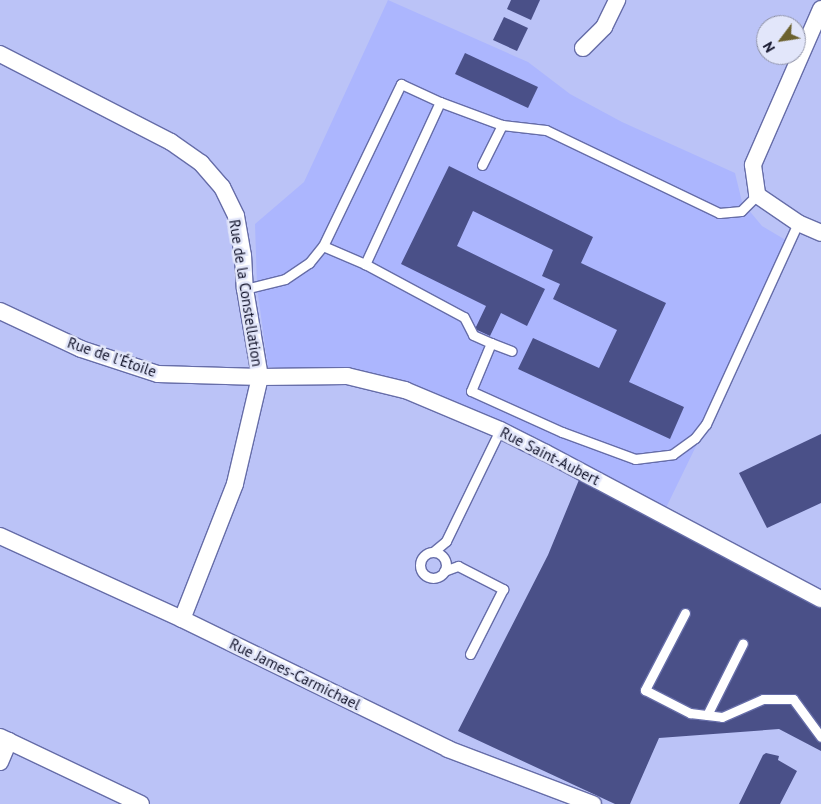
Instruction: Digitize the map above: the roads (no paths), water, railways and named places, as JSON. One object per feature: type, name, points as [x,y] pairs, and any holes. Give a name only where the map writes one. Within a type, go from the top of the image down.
[{"type":"street","points":[[583,48],[604,27],[617,0]]},
{"type":"street","points":[[821,9],[753,165],[758,195],[798,223],[821,233]]},
{"type":"street","name":"Rue de la Constellation","points":[[0,54],[171,142],[201,163],[222,187],[236,216],[244,255],[245,289],[260,377],[235,484],[182,619]]},
{"type":"street","name":"Rue de l'Étoile","points":[[0,311],[81,349],[158,374],[260,377]]},
{"type":"street","name":"Rue Saint-Aubert","points":[[260,377],[348,376],[405,390],[500,430],[821,599]]},
{"type":"street","name":"Rue James-Carmichael","points":[[0,536],[182,619],[448,749],[593,804]]},
{"type":"street","points":[[0,762],[5,739],[141,804]]},
{"type":"lane","points":[[245,289],[285,279],[309,263],[324,246],[401,84],[440,102],[502,125],[546,130],[719,213],[741,211],[758,195]]},
{"type":"lane","points":[[365,264],[440,102]]},
{"type":"lane","points":[[482,165],[502,125]]},
{"type":"lane","points":[[490,343],[471,391],[562,432],[634,458],[673,454],[695,438],[706,424],[798,223]]},
{"type":"lane","points":[[324,246],[365,264],[464,317],[473,335],[512,351]]},
{"type":"lane","points":[[470,654],[503,589],[458,566],[444,571],[433,578],[421,570],[422,558],[446,541],[500,430]]},
{"type":"lane","points":[[433,552],[443,557],[446,562],[444,571]]},
{"type":"lane","points":[[685,613],[645,690],[690,713],[722,717],[763,699],[793,699],[821,737]]},
{"type":"lane","points":[[707,715],[743,643]]}]
